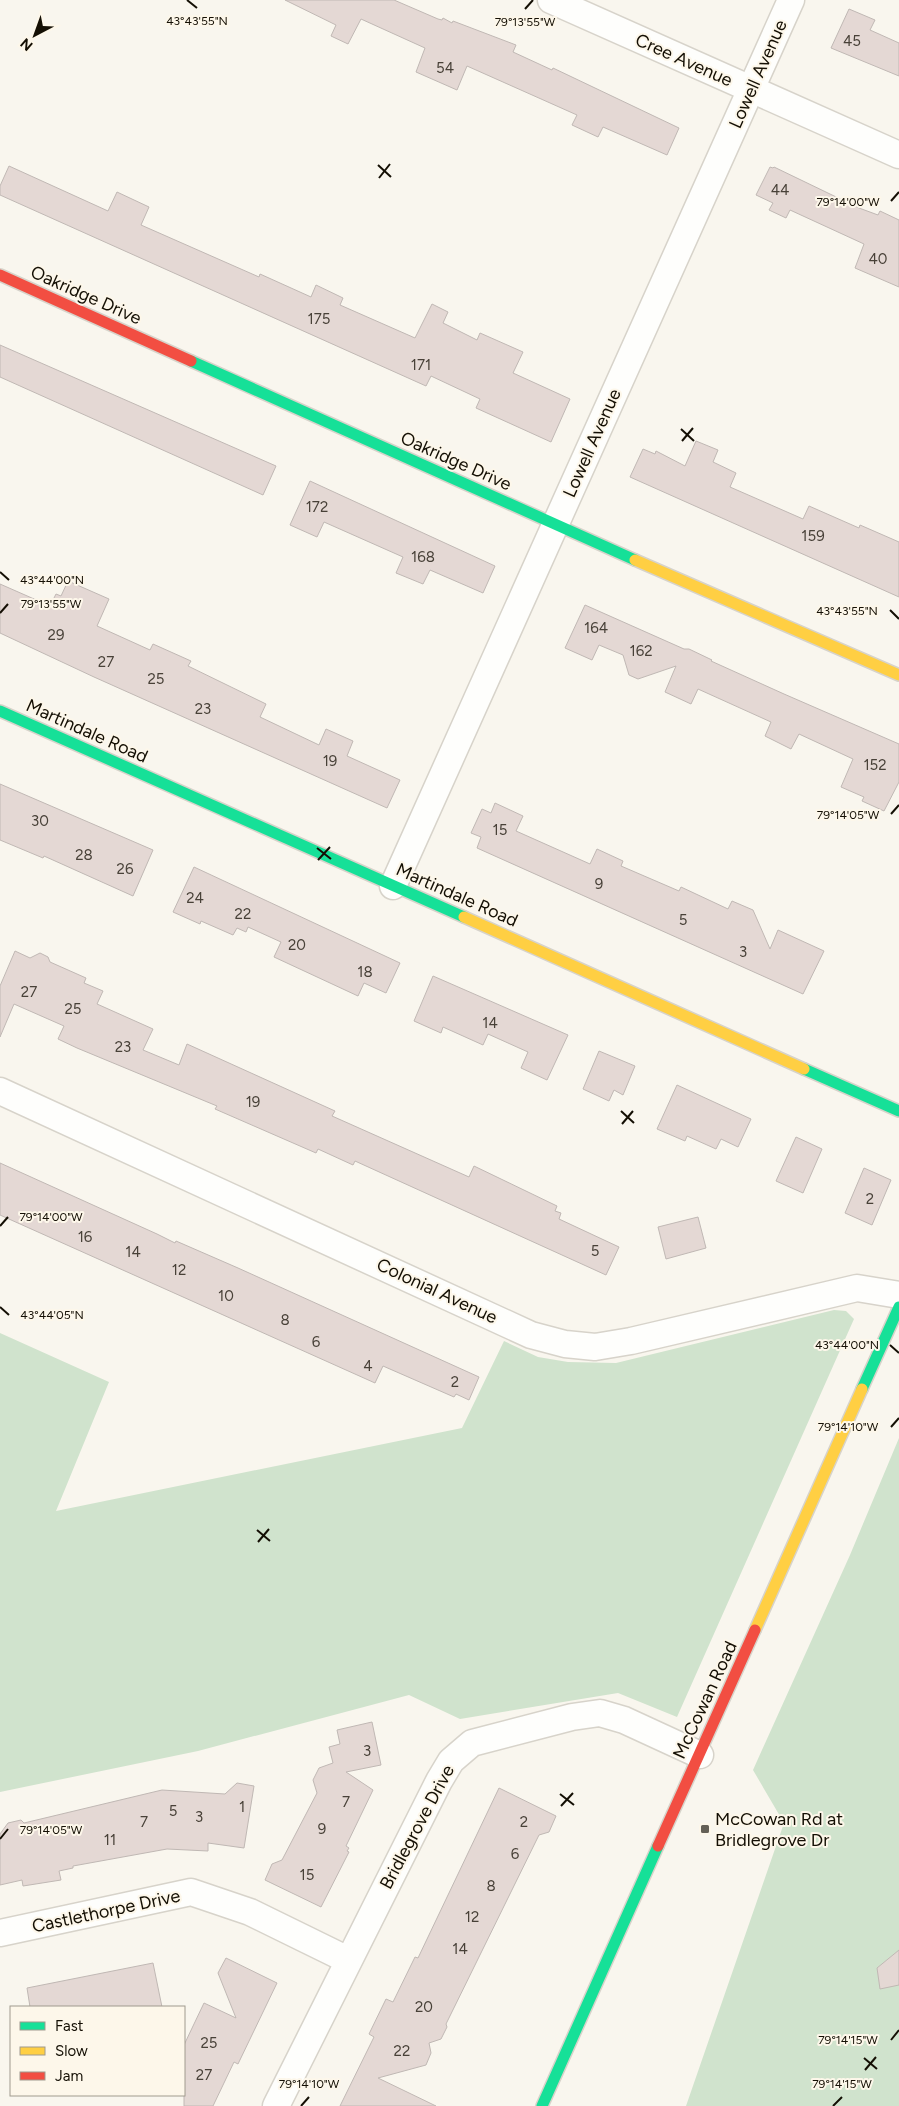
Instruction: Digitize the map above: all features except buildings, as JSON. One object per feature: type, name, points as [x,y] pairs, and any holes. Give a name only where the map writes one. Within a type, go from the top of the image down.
[{"type":"street","name":"Cree Avenue","points":[[551,0],[899,155]]},
{"type":"street","name":"Lowell Avenue","points":[[393,886],[791,0]]},
{"type":"street","name":"Oakridge Drive","points":[[0,275],[556,525],[899,674]]},
{"type":"street","name":"Martindale Road","points":[[0,711],[899,1111]]},
{"type":"street","name":"Colonial Avenue","points":[[0,1091],[531,1335],[565,1344],[595,1347],[631,1341],[857,1288],[899,1295]]},
{"type":"street","name":"McCowan Road","points":[[542,2106],[899,1307]]},
{"type":"street","name":"Bridlegrove Drive","points":[[276,2106],[439,1781],[451,1761],[472,1743],[572,1717],[600,1713],[624,1720],[700,1755]]},
{"type":"street","name":"Castlethorpe Drive","points":[[0,1933],[191,1892],[250,1912],[348,1960]]},
{"type":"green space","points":[[834,1310],[846,1311],[854,1319],[677,1717],[618,1693],[460,1719],[409,1695],[198,1751],[0,1792],[0,1333],[109,1382],[56,1511],[462,1428],[504,1341],[538,1357],[568,1362],[616,1363]]},
{"type":"green space","points":[[899,1438],[899,2106],[686,2106],[784,1823],[753,1770],[850,1555]]},
{"type":"traffic: fast","points":[[191,361],[635,560]]},
{"type":"traffic: fast","points":[[0,711],[464,917]]},
{"type":"traffic: fast","points":[[804,1069],[899,1111]]},
{"type":"traffic: fast","points":[[862,1389],[899,1307]]},
{"type":"traffic: fast","points":[[542,2106],[658,1846]]},
{"type":"traffic: slow","points":[[635,560],[899,675]]},
{"type":"traffic: slow","points":[[464,917],[804,1069]]},
{"type":"traffic: slow","points":[[755,1630],[862,1389]]},
{"type":"traffic: jam","points":[[0,275],[191,361]]},
{"type":"traffic: jam","points":[[658,1846],[755,1630]]},
{"type":"place","name":"McCowan Rd at Bridlegrove Dr","points":[[705,1829]]}]
